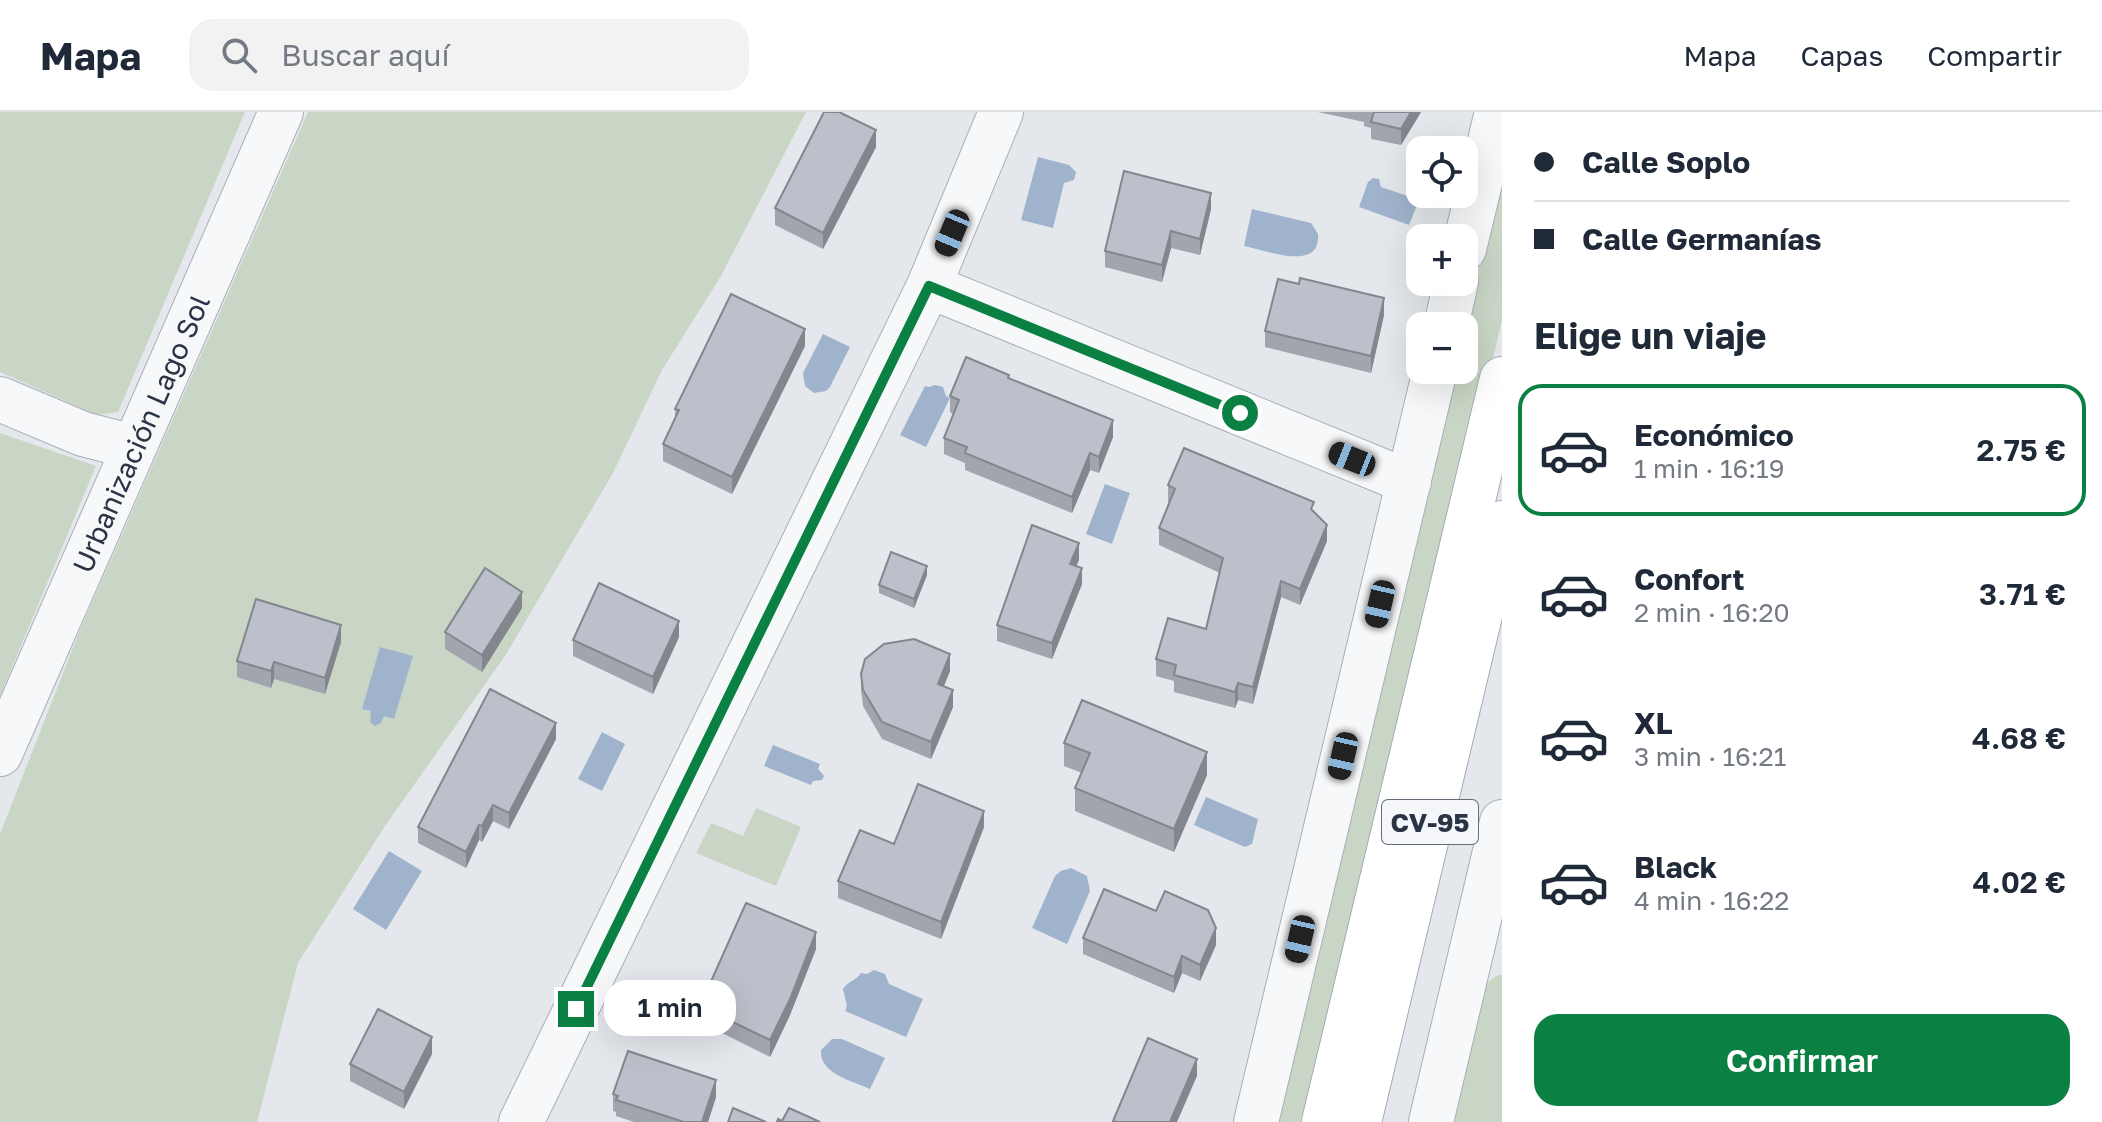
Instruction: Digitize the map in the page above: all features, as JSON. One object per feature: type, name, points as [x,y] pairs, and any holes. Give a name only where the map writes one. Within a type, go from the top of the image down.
[{"type":"main road","name":"CV-95","points":[[1324,1122],[1502,379]]},
{"type":"main road","name":"CV-95","points":[[1359,1122],[1502,523]]},
{"type":"street","name":"Urbanización Lago Sol","points":[[0,754],[281,112]]},
{"type":"street","points":[[521,1122],[929,286],[1001,112]]},
{"type":"street","points":[[1470,224],[1497,112]]},
{"type":"street","points":[[929,286],[1409,482]]},
{"type":"street","points":[[1256,1122],[1432,384]]},
{"type":"street","points":[[0,399],[83,434],[133,447]]},
{"type":"street","points":[[1431,1122],[1488,945],[1502,822]]},
{"type":"green space","points":[[0,112],[245,112],[118,412],[97,415],[0,372]]},
{"type":"green space","points":[[308,112],[806,112],[721,276],[662,370],[613,473],[505,656],[385,826],[298,963],[257,1122],[0,1122],[0,834],[80,630]]},
{"type":"green space","points":[[1502,160],[1502,320],[1311,1122],[1274,1122],[1448,384],[1478,384],[1478,312],[1464,312],[1468,296],[1478,296],[1478,257]]},
{"type":"green space","points":[[0,433],[96,466],[0,696]]},
{"type":"green space","points":[[756,808],[801,827],[776,886],[696,853],[711,823],[743,836]]},
{"type":"green space","points":[[1502,975],[1502,1122],[1452,1122],[1485,984]]},
{"type":"water","points":[[1038,157],[1069,165],[1076,172],[1074,180],[1064,183],[1053,228],[1021,220]]},
{"type":"water","points":[[1373,178],[1379,179],[1381,187],[1406,196],[1406,208],[1416,208],[1409,224],[1359,207],[1368,182]]},
{"type":"water","points":[[1252,209],[1311,223],[1318,234],[1317,246],[1311,253],[1290,256],[1244,246]]},
{"type":"water","points":[[823,334],[850,347],[830,387],[814,393],[805,386],[803,373]]},
{"type":"water","points":[[925,386],[943,387],[950,398],[926,447],[900,435]]},
{"type":"water","points":[[1105,484],[1130,493],[1112,544],[1086,534]]},
{"type":"water","points":[[380,647],[413,656],[394,719],[384,716],[381,723],[375,726],[370,722],[371,711],[362,709]]},
{"type":"water","points":[[602,732],[625,744],[602,791],[578,779]]},
{"type":"water","points":[[773,745],[820,764],[818,769],[824,776],[822,780],[813,781],[811,785],[764,766]]},
{"type":"water","points":[[1206,797],[1258,819],[1252,844],[1245,847],[1194,825]]},
{"type":"water","points":[[389,851],[422,871],[386,930],[353,909]]},
{"type":"water","points":[[1071,868],[1087,876],[1090,891],[1067,944],[1032,928],[1055,876]]},
{"type":"water","points":[[874,970],[885,974],[889,984],[923,999],[906,1037],[845,1011],[847,1006],[843,989],[861,973]]},
{"type":"water","points":[[832,1039],[842,1039],[885,1058],[870,1089],[838,1076],[825,1065],[821,1050]]},
{"type":"building","points":[[824,112],[839,112],[876,130],[823,233],[775,208]]},
{"type":"building","points":[[1374,112],[1411,112],[1401,129],[1371,122]]},
{"type":"building","points":[[1124,171],[1211,193],[1200,239],[1171,231],[1162,265],[1105,251]]},
{"type":"building","points":[[1300,278],[1384,298],[1371,356],[1265,331],[1278,279],[1299,284]]},
{"type":"building","points":[[731,294],[805,329],[732,477],[663,444],[679,410],[675,409]]},
{"type":"building","points":[[966,357],[1009,375],[1008,378],[1113,420],[1099,457],[1090,453],[1072,497],[965,453],[967,447],[944,438],[959,400],[950,396]]},
{"type":"building","points":[[1184,448],[1314,502],[1311,509],[1327,525],[1300,589],[1281,581],[1253,687],[1238,683],[1235,692],[1174,675],[1176,665],[1156,659],[1168,618],[1206,629],[1223,558],[1159,528],[1175,489],[1168,485]]},
{"type":"building","points":[[1032,525],[1079,543],[1070,564],[1082,568],[1052,643],[997,625]]},
{"type":"building","points":[[891,552],[927,566],[914,599],[879,585]]},
{"type":"building","points":[[485,568],[522,592],[482,655],[445,632]]},
{"type":"building","points":[[599,583],[679,621],[653,677],[573,640]]},
{"type":"building","points":[[256,599],[341,625],[325,678],[274,662],[271,671],[237,661]]},
{"type":"building","points":[[914,639],[950,654],[938,684],[953,690],[931,742],[882,722],[863,690],[861,674],[865,659],[884,644]]},
{"type":"building","points":[[490,689],[556,723],[509,813],[493,805],[466,852],[418,827]]},
{"type":"building","points":[[1082,700],[1207,752],[1174,829],[1075,788],[1090,753],[1064,743]]},
{"type":"building","points":[[918,784],[984,811],[941,922],[838,881],[860,830],[894,844]]},
{"type":"building","points":[[1104,889],[1156,911],[1165,891],[1208,910],[1216,928],[1200,965],[1182,956],[1174,977],[1083,938]]},
{"type":"building","points":[[746,903],[816,932],[770,1040],[704,1008],[713,991],[708,988]]},
{"type":"building","points":[[378,1009],[432,1037],[404,1092],[350,1064]]},
{"type":"building","points":[[1148,1038],[1197,1059],[1170,1122],[1113,1121]]},
{"type":"building","points":[[628,1051],[716,1080],[702,1122],[684,1122],[616,1100],[618,1096],[613,1094]]},
{"type":"building","points":[[733,1108],[766,1122],[728,1122]]},
{"type":"building","points":[[789,1108],[820,1122],[777,1122],[778,1119],[782,1121]]},
{"type":"route","points":[[576,1009],[929,286],[1240,413]]}]
